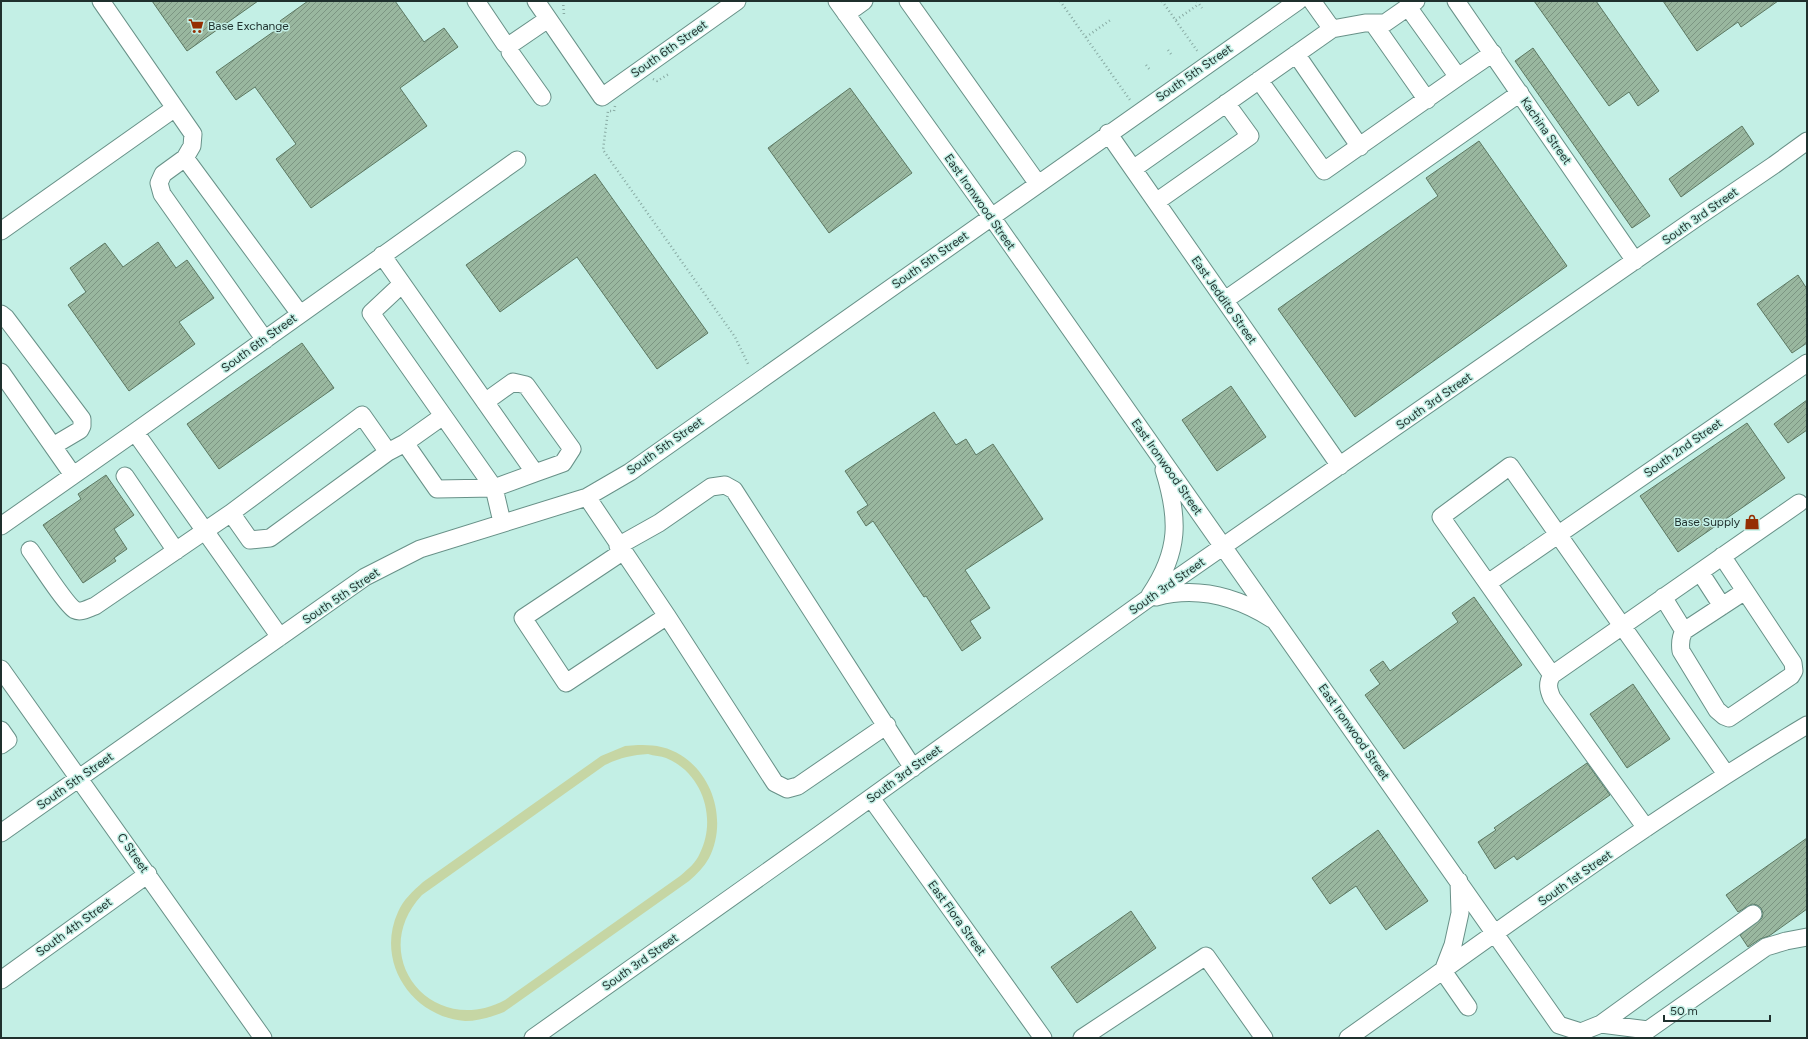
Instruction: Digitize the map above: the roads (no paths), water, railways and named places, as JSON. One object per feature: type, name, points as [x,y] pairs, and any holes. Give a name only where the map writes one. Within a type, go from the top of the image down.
[{"type":"street","points":[[101,1],[193,134],[192,146],[185,158],[163,174],[159,183],[162,194],[265,340]]},
{"type":"street","points":[[476,1],[505,44],[510,45],[556,18],[536,1]]},
{"type":"street","name":"South 6th Street","points":[[556,18],[609,99],[737,1]]},
{"type":"street","points":[[841,8],[864,1]]},
{"type":"street","points":[[908,1],[1038,184]]},
{"type":"street","name":"South 5th Street","points":[[1,833],[365,577],[420,548],[587,497],[630,472],[1108,133],[1298,1]]},
{"type":"street","points":[[1312,1],[1332,29]]},
{"type":"street","name":"Kachina Street","points":[[1456,1],[1635,261]]},
{"type":"street","points":[[1133,169],[1332,29],[1373,23],[1385,23],[1412,4],[1458,78]]},
{"type":"street","name":"East Ironwood Street","points":[[841,8],[991,217],[1224,547],[1559,1025],[1581,1032],[1601,1024]]},
{"type":"street","points":[[1373,23],[1427,100]]},
{"type":"street","points":[[510,45],[510,52],[542,97]]},
{"type":"street","points":[[1259,80],[1324,171],[1493,53]]},
{"type":"street","points":[[1296,54],[1360,147]]},
{"type":"street","points":[[1225,300],[1520,93]]},
{"type":"street","points":[[1156,202],[1250,136],[1226,103]]},
{"type":"street","points":[[1,231],[175,108]]},
{"type":"street","name":"East Jeddito Street","points":[[1108,133],[1340,466]]},
{"type":"street","name":"South 3rd Street","points":[[533,1038],[552,1033],[871,798],[1146,600],[1807,141]]},
{"type":"street","points":[[185,158],[300,314]]},
{"type":"street","name":"South 6th Street","points":[[1,526],[517,160]]},
{"type":"street","points":[[382,255],[535,473]]},
{"type":"street","points":[[402,284],[371,313],[494,488],[502,522]]},
{"type":"street","points":[[1,314],[6,318],[82,419],[82,426],[80,430],[53,446]]},
{"type":"street","name":"South 2nd Street","points":[[1488,583],[1807,363]]},
{"type":"street","points":[[1,372],[73,475]]},
{"type":"street","points":[[405,443],[438,489],[494,488],[563,463],[572,449],[526,385],[513,382],[485,402]]},
{"type":"street","points":[[30,550],[67,602],[75,610],[83,611],[95,606],[231,513],[362,416],[388,452]]},
{"type":"street","points":[[231,513],[250,540],[270,538],[388,452],[405,443],[443,416]]},
{"type":"street","points":[[135,432],[280,637]]},
{"type":"street","points":[[1146,600],[1164,571],[1174,543],[1175,528],[1173,510],[1169,487],[1161,458]]},
{"type":"street","points":[[1552,675],[1441,517],[1510,466],[1726,774]]},
{"type":"street","points":[[125,476],[176,551]]},
{"type":"street","points":[[667,616],[566,683],[523,618],[711,487],[725,485],[734,490],[913,768]]},
{"type":"street","points":[[587,497],[620,549],[667,616],[775,783],[787,789],[798,786],[886,725]]},
{"type":"street","points":[[1646,828],[1552,698],[1548,685],[1549,680],[1552,675],[1622,625],[1799,503]]},
{"type":"street","points":[[1722,556],[1793,663],[1794,671],[1791,676],[1729,718],[1717,710],[1681,652],[1681,636],[1684,631],[1745,591]]},
{"type":"street","points":[[1700,572],[1722,606]]},
{"type":"street","points":[[1146,600],[1179,592],[1209,594],[1237,601],[1257,610],[1276,622]]},
{"type":"street","points":[[1663,597],[1684,631]]},
{"type":"street","name":"C Street","points":[[1,669],[263,1038]]},
{"type":"street","name":"South 1st Street","points":[[1348,1038],[1646,828],[1726,774],[1807,725]]},
{"type":"street","points":[[1,730],[8,740],[1,745]]},
{"type":"street","name":"East Flora Street","points":[[871,798],[1043,1038]]},
{"type":"street","name":"South 4th Street","points":[[1,980],[148,874]]},
{"type":"street","points":[[1459,881],[1460,913],[1453,945],[1443,971],[1468,1007]]},
{"type":"street","points":[[1601,1024],[1753,914]]},
{"type":"street","points":[[1601,1024],[1648,1030],[1766,948],[1786,941],[1807,937]]},
{"type":"street","points":[[1082,1038],[1206,956],[1264,1038]]},
{"type":"place","name":"Base Exchange","points":[[196,26]]},
{"type":"place","name":"Base Supply","points":[[1752,522]]}]
